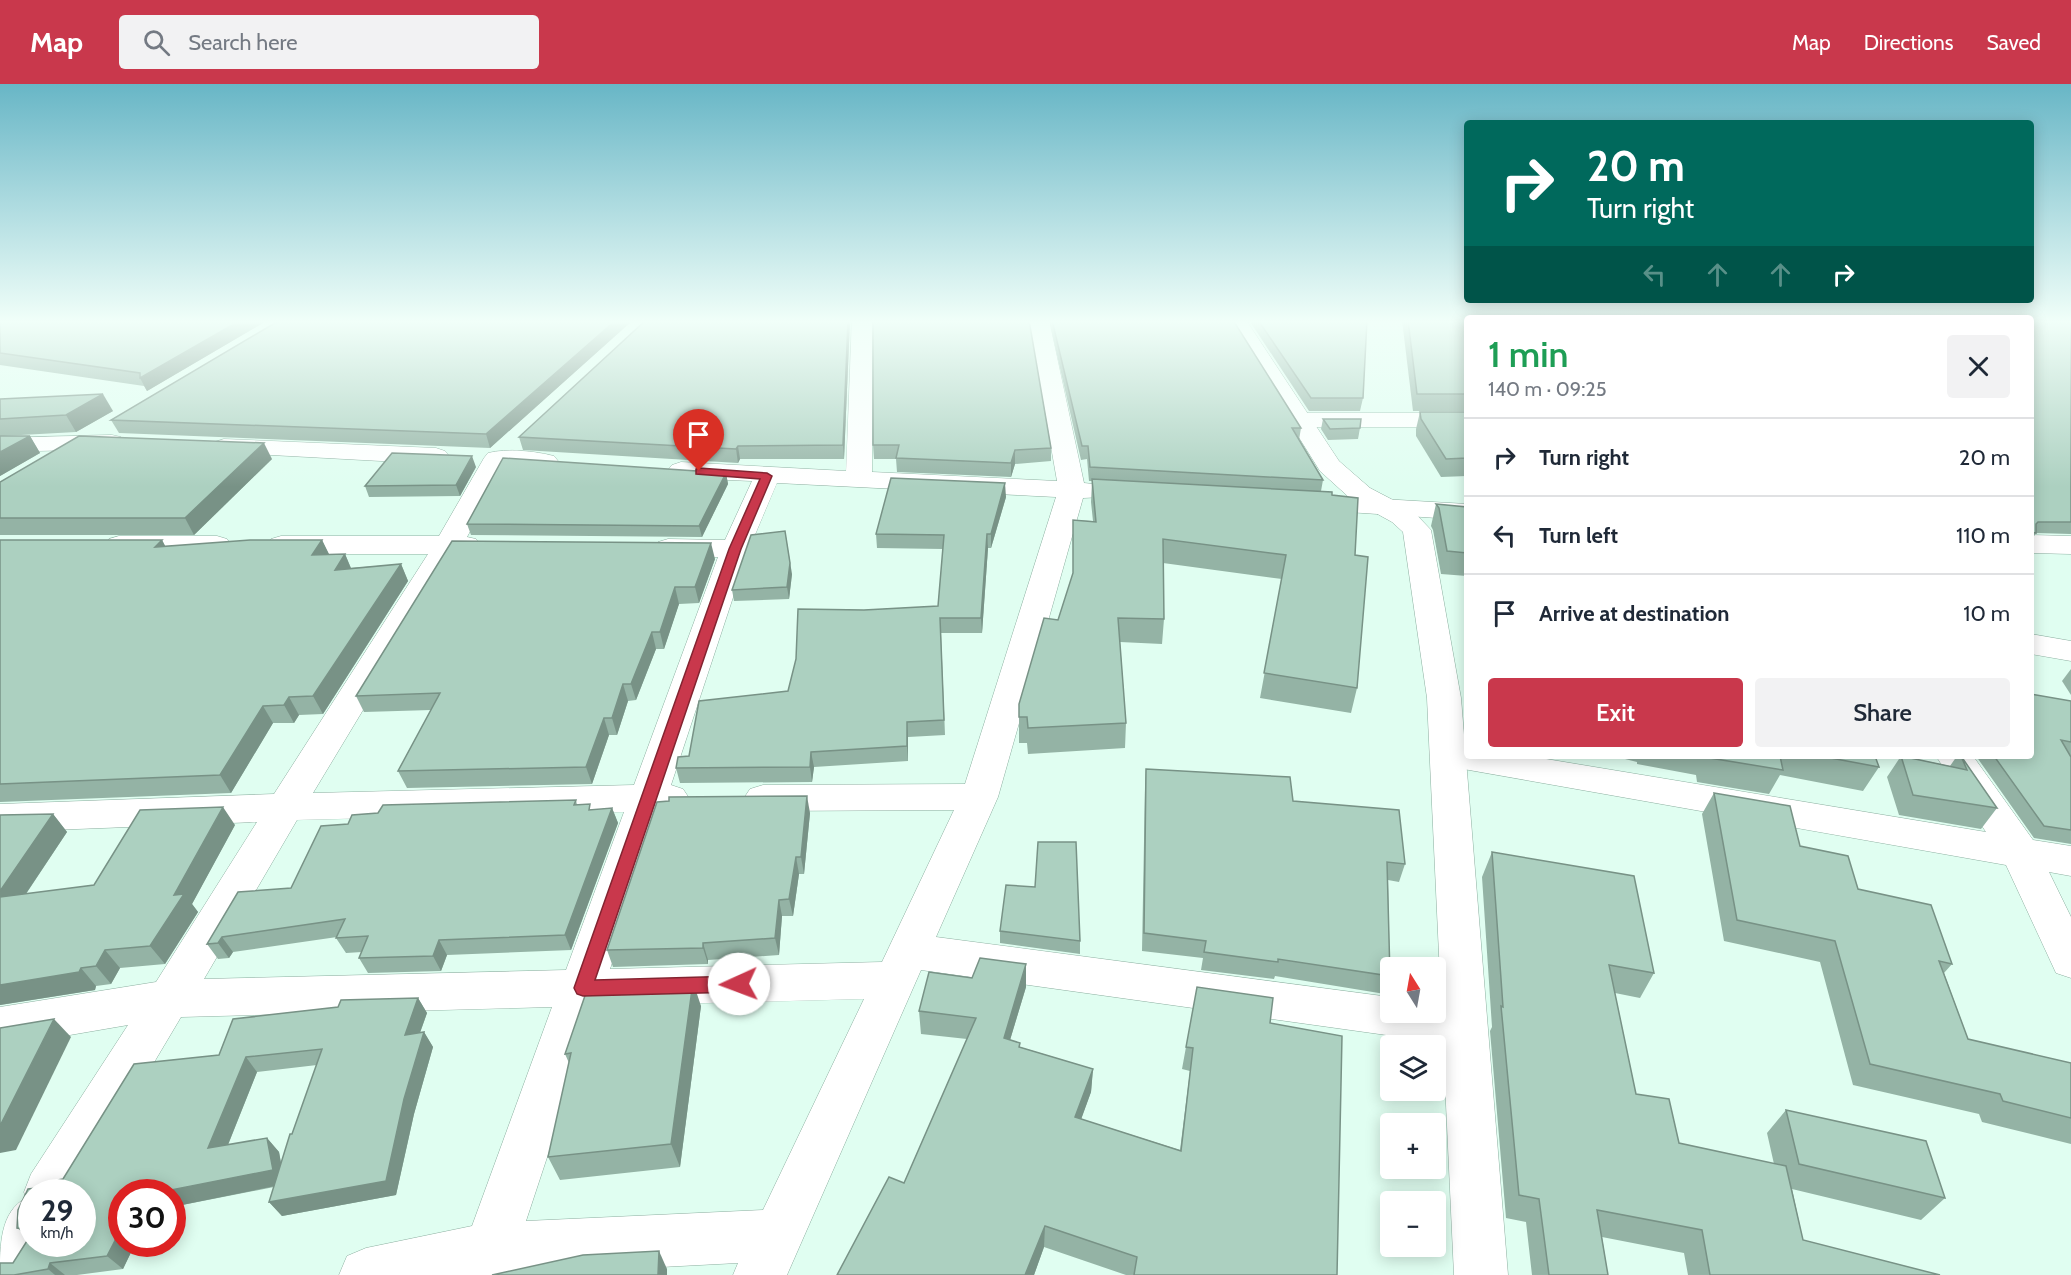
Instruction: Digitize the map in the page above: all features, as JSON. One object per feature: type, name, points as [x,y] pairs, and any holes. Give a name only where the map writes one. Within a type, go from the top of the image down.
[{"type":"street","points":[[859,480],[861,376]]},
{"type":"street","points":[[366,1275],[485,1262],[769,1255],[979,797],[1072,490],[1050,376]]},
{"type":"street","points":[[1272,376],[1329,466],[1361,494],[1402,516],[1417,530],[1444,698],[1481,1275]]},
{"type":"street","points":[[1300,420],[1464,420]]},
{"type":"street","points":[[38,468],[116,423]]},
{"type":"street","points":[[0,445],[86,441],[133,443]]},
{"type":"street","points":[[203,446],[489,452],[568,463]]},
{"type":"street","points":[[57,1179],[448,545],[489,452]]},
{"type":"street","points":[[661,469],[1130,493]]},
{"type":"street","points":[[485,1262],[583,988],[735,549],[767,476]]},
{"type":"street","points":[[1281,501],[1464,512]]},
{"type":"street","points":[[2034,544],[2071,545]]},
{"type":"street","points":[[83,546],[496,546]]},
{"type":"street","points":[[639,548],[735,549]]},
{"type":"street","points":[[2034,645],[2071,651]]},
{"type":"street","points":[[1448,755],[1464,758]]},
{"type":"street","points":[[1472,759],[2019,850],[2071,861]]},
{"type":"street","points":[[1956,759],[2019,850],[2071,960]]},
{"type":"street","points":[[0,818],[285,807],[649,798],[979,797]]},
{"type":"street","points":[[0,1027],[169,999],[583,988],[902,966],[1465,1026]]},
{"type":"street","points":[[0,1272],[18,1243]]},
{"type":"building","points":[[186,376],[553,376],[486,434],[111,420]]},
{"type":"building","points":[[586,376],[846,376],[843,445],[738,446],[736,449],[519,437]]},
{"type":"building","points":[[873,376],[1039,376],[1051,448],[1015,450],[1011,463],[896,458],[899,445],[873,445]]},
{"type":"building","points":[[1065,376],[1268,376],[1301,428],[1292,428],[1323,480],[1090,467],[1088,446],[1082,446]]},
{"type":"building","points":[[1296,376],[1364,376],[1363,398],[1311,398]]},
{"type":"building","points":[[1415,376],[1464,376],[1464,394],[1417,394]]},
{"type":"building","points":[[2034,376],[2071,376],[2071,522],[2038,522],[2036,533],[2034,533]]},
{"type":"building","points":[[103,394],[66,415],[0,419],[0,399]]},
{"type":"building","points":[[1420,412],[1464,412],[1464,458],[1446,459],[1421,419]]},
{"type":"building","points":[[1323,419],[1361,419],[1360,428],[1330,429]]},
{"type":"building","points":[[0,436],[30,436],[0,452]]},
{"type":"building","points":[[79,436],[264,443],[185,518],[0,518],[0,482]]},
{"type":"building","points":[[392,453],[472,456],[456,485],[365,486]]},
{"type":"building","points":[[503,458],[726,473],[699,526],[467,524]]},
{"type":"building","points":[[891,478],[1005,483],[991,534],[987,534],[981,618],[940,618],[944,720],[907,722],[907,746],[811,752],[810,767],[676,768],[678,757],[689,756],[699,701],[788,691],[796,659],[798,609],[864,610],[938,606],[944,535],[876,534]]},
{"type":"building","points":[[1092,479],[1332,492],[1332,495],[1358,498],[1355,555],[1368,557],[1357,688],[1264,673],[1286,555],[1163,539],[1164,619],[1118,618],[1126,723],[1028,728],[1027,717],[1019,717],[1019,704],[1044,618],[1058,620],[1073,573],[1073,520],[1096,522]]},
{"type":"building","points":[[1436,504],[1464,507],[1464,553],[1447,551],[1439,508]]},
{"type":"building","points":[[785,531],[790,563],[787,587],[732,590],[751,535]]},
{"type":"building","points":[[0,540],[162,540],[155,547],[250,540],[322,540],[312,555],[345,554],[335,570],[401,564],[313,696],[289,697],[284,705],[263,706],[220,775],[0,784]]},
{"type":"building","points":[[452,541],[711,543],[695,587],[675,587],[660,632],[652,632],[631,684],[623,684],[612,718],[604,718],[586,767],[398,771],[440,693],[356,696]]},
{"type":"building","points":[[2034,695],[2071,701],[2071,742],[2061,740],[2071,757],[2071,830],[2044,826],[1996,759],[2034,759]]},
{"type":"building","points":[[1716,759],[1781,759],[1783,770]]},
{"type":"building","points":[[1836,759],[1876,759],[1879,767]]},
{"type":"building","points":[[1902,759],[1915,759],[1967,770],[1963,759],[1997,808],[1913,795]]},
{"type":"building","points":[[1146,769],[1290,777],[1293,801],[1399,810],[1405,864],[1387,862],[1390,957],[1380,957],[1380,974],[1278,959],[1278,962],[1204,952],[1206,941],[1144,933]]},
{"type":"building","points":[[1714,793],[1790,806],[1800,846],[1848,856],[1858,889],[1931,905],[1952,964],[1939,961],[1968,1039],[2071,1063],[2071,1118],[2003,1101],[2000,1094],[1870,1064],[1835,941],[1737,920]]},
{"type":"building","points":[[807,796],[801,857],[796,857],[789,899],[779,900],[775,938],[703,943],[703,948],[607,950],[657,802],[669,801],[669,797]]},
{"type":"building","points":[[576,800],[574,805],[590,804],[589,810],[612,808],[565,935],[439,940],[433,956],[359,958],[368,936],[336,938],[345,919],[222,937],[218,943],[207,944],[238,892],[291,888],[321,826],[348,824],[352,815],[378,813],[383,805]]},
{"type":"building","points":[[223,807],[174,895],[184,894],[150,946],[105,950],[96,966],[81,968],[79,972],[0,985],[0,897],[94,885],[140,810]]},
{"type":"building","points":[[53,814],[0,891],[0,815]]},
{"type":"building","points":[[1038,842],[1076,842],[1080,941],[1000,931],[1006,885],[1035,887]]},
{"type":"building","points":[[1492,852],[1634,876],[1654,973],[1609,965],[1636,1094],[1669,1099],[1679,1143],[1786,1166],[1803,1240],[1940,1275],[1710,1275],[1702,1230],[1597,1210],[1608,1275],[1549,1275],[1539,1199],[1519,1195],[1501,1006],[1503,1007]]},
{"type":"building","points":[[980,958],[1026,964],[1004,1038],[1020,1043],[1019,1047],[1093,1069],[1075,1117],[1181,1151],[1193,1048],[1186,1047],[1197,987],[1273,998],[1270,1023],[1342,1036],[1337,1275],[1134,1275],[1137,1257],[1045,1226],[1025,1275],[837,1275],[889,1177],[904,1183],[976,1018],[919,1011],[929,972],[972,978]]},
{"type":"building","points":[[693,982],[671,1144],[548,1157],[571,1053],[565,1054],[589,984]]},
{"type":"building","points":[[418,998],[405,1035],[424,1032],[404,1099],[386,1181],[269,1202],[290,1134],[292,1134],[322,1049],[246,1057],[208,1148],[267,1138],[273,1170],[186,1187],[186,1179],[108,1179],[107,1256],[50,1263],[48,1269],[0,1275],[0,1263],[13,1263],[18,1255],[18,1257],[96,1257],[96,1179],[63,1179],[134,1064],[219,1055],[233,1019],[338,1007],[341,1000]]},
{"type":"building","points":[[54,1019],[0,1126],[0,1028]]},
{"type":"building","points":[[1786,1110],[1926,1141],[1945,1198],[1799,1164]]},
{"type":"building","points":[[659,1251],[658,1275],[492,1275],[583,1255]]},
{"type":"route","points":[[699,471],[767,476],[735,549],[583,988],[739,984]]}]
